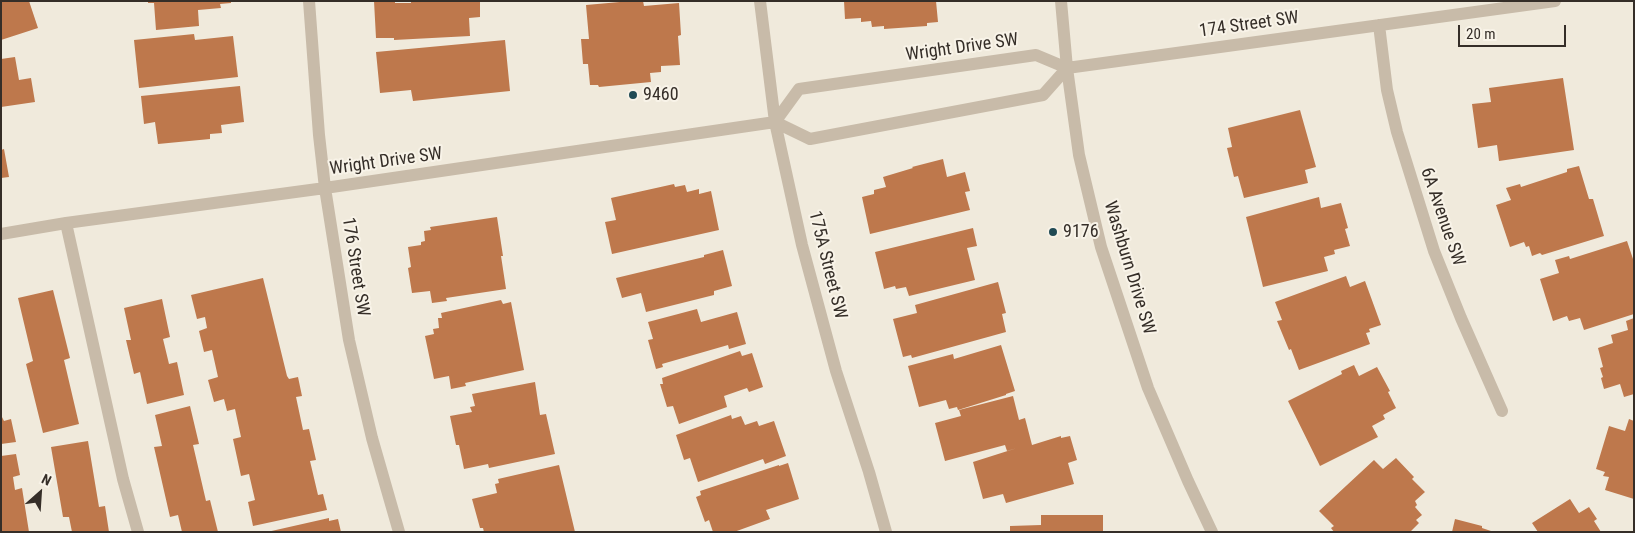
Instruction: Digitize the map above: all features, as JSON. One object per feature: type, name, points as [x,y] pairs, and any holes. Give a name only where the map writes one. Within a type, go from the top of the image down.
[{"type":"street","name":"176 Street SW","points":[[309,1],[325,188],[350,340],[372,438],[399,532]]},
{"type":"street","name":"175A Street SW","points":[[760,1],[775,122],[802,245],[836,371],[869,472],[886,532]]},
{"type":"street","name":"Washburn Drive SW","points":[[1061,1],[1067,68],[1079,156],[1101,247],[1148,388],[1212,532]]},
{"type":"street","name":"174 Street SW","points":[[1067,68],[1556,1]]},
{"type":"street","name":"6A Avenue SW","points":[[1379,25],[1387,90],[1397,132],[1431,242],[1460,318],[1502,411]]},
{"type":"street","name":"Wright Drive SW","points":[[1,234],[66,223],[325,188],[775,122],[799,89],[1036,54],[1067,68]]},
{"type":"street","points":[[775,122],[810,139],[1043,95],[1067,68]]},
{"type":"street","points":[[66,223],[123,479],[138,532]]},
{"type":"building","points":[[1,1],[29,1],[38,28],[1,40]]},
{"type":"building","points":[[148,1],[231,1],[231,3],[220,4],[221,8],[198,10],[199,26],[156,30],[154,3],[148,3]]},
{"type":"building","points":[[374,1],[411,3],[411,1],[480,1],[480,17],[469,18],[470,36],[394,40],[394,38],[376,38]]},
{"type":"building","points":[[643,1],[644,6],[679,3],[681,35],[678,36],[680,65],[661,66],[661,72],[650,73],[651,82],[599,87],[598,85],[590,85],[588,64],[583,64],[581,39],[589,39],[586,5]]},
{"type":"building","points":[[844,1],[936,1],[938,22],[927,23],[927,26],[884,29],[884,26],[872,27],[871,21],[861,22],[861,18],[845,19]]},
{"type":"building","points":[[194,34],[195,40],[233,36],[238,77],[139,88],[134,40]]},
{"type":"building","points":[[505,40],[510,91],[413,101],[411,90],[380,93],[376,52]]},
{"type":"building","points":[[15,57],[19,80],[31,78],[35,102],[1,107],[1,59]]},
{"type":"building","points":[[1563,78],[1574,150],[1499,161],[1497,145],[1478,148],[1472,104],[1491,102],[1489,88]]},
{"type":"building","points":[[240,86],[244,122],[221,125],[222,133],[210,134],[210,139],[158,144],[155,122],[144,124],[141,96]]},
{"type":"building","points":[[1300,110],[1316,167],[1305,170],[1308,183],[1244,198],[1238,176],[1234,177],[1227,148],[1232,147],[1228,128]]},
{"type":"building","points":[[4,149],[9,177],[1,178],[1,150]]},
{"type":"building","points":[[943,159],[947,177],[965,172],[970,191],[965,192],[970,210],[870,234],[862,197],[874,194],[874,190],[886,187],[883,177]]},
{"type":"building","points":[[1579,166],[1589,199],[1593,199],[1604,236],[1542,255],[1540,253],[1532,256],[1529,246],[1526,247],[1524,242],[1510,247],[1496,205],[1511,200],[1506,188],[1520,184],[1521,187],[1567,172],[1567,169]]},
{"type":"building","points":[[674,184],[675,187],[685,185],[687,192],[699,189],[699,194],[711,191],[719,230],[612,254],[605,222],[616,220],[611,198]]},
{"type":"building","points":[[1319,197],[1321,208],[1341,203],[1348,228],[1345,229],[1350,246],[1334,250],[1335,254],[1324,257],[1328,271],[1263,287],[1246,217]]},
{"type":"building","points":[[497,217],[506,289],[446,298],[447,301],[432,303],[430,291],[412,293],[408,268],[411,267],[408,247],[421,245],[421,242],[425,241],[424,231],[431,230],[430,227]]},
{"type":"building","points":[[973,228],[977,246],[967,248],[975,280],[909,296],[906,287],[896,289],[895,286],[884,289],[875,252]]},
{"type":"building","points":[[1627,241],[1634,262],[1634,314],[1584,330],[1580,318],[1569,321],[1567,316],[1553,321],[1540,279],[1559,273],[1555,260],[1569,256],[1570,259]]},
{"type":"building","points":[[723,250],[732,286],[714,291],[714,295],[646,312],[641,293],[622,298],[616,278],[704,257],[704,255]]},
{"type":"building","points":[[1346,276],[1350,287],[1365,281],[1381,325],[1369,329],[1370,332],[1366,333],[1370,344],[1299,370],[1277,321],[1282,320],[1275,302]]},
{"type":"building","points":[[263,278],[287,376],[289,379],[298,377],[302,396],[296,397],[303,430],[309,429],[316,460],[310,461],[318,495],[323,494],[327,510],[253,526],[248,502],[255,500],[249,474],[241,476],[233,439],[241,437],[235,409],[227,411],[224,399],[214,402],[208,380],[218,377],[212,350],[204,352],[199,331],[207,328],[205,317],[197,319],[191,295]]},
{"type":"building","points":[[998,282],[1006,313],[1002,314],[1006,332],[912,358],[911,355],[903,357],[893,319],[917,313],[915,305]]},
{"type":"building","points":[[53,290],[70,358],[64,360],[79,424],[43,433],[26,364],[33,361],[18,298]]},
{"type":"building","points":[[162,299],[170,337],[163,339],[169,364],[177,362],[184,395],[147,404],[140,372],[134,374],[126,340],[131,340],[124,308]]},
{"type":"building","points":[[501,300],[503,304],[511,302],[524,370],[465,383],[466,386],[451,389],[449,376],[434,379],[425,336],[434,334],[433,329],[439,328],[438,318],[442,318],[441,313]]},
{"type":"building","points":[[697,309],[701,322],[737,312],[746,344],[729,349],[728,345],[662,364],[663,367],[656,369],[648,340],[653,339],[648,322]]},
{"type":"building","points":[[1634,318],[1634,394],[1624,397],[1620,384],[1604,389],[1600,368],[1603,367],[1598,348],[1613,343],[1611,335],[1628,330],[1626,321]]},
{"type":"building","points":[[1001,345],[1015,391],[958,410],[957,407],[949,409],[946,400],[919,407],[908,366],[953,354],[954,359]]},
{"type":"building","points":[[740,351],[742,356],[752,353],[763,387],[749,392],[747,388],[724,396],[727,407],[679,424],[673,406],[667,407],[660,384],[663,384],[662,378]]},
{"type":"building","points":[[1354,365],[1359,376],[1377,367],[1390,391],[1388,392],[1396,408],[1383,415],[1385,419],[1372,426],[1378,437],[1320,466],[1288,401],[1342,374],[1341,371]]},
{"type":"building","points":[[535,382],[540,415],[546,414],[555,454],[489,468],[488,464],[464,469],[459,445],[456,445],[450,416],[472,412],[470,407],[475,406],[472,394]]},
{"type":"building","points":[[1013,396],[1019,420],[1025,418],[1032,445],[1061,436],[1061,438],[1070,436],[1077,460],[1068,463],[1074,484],[1006,503],[1003,494],[983,499],[973,462],[1017,448],[1007,451],[1005,445],[945,461],[935,423],[961,416],[959,410]]},
{"type":"building","points":[[190,406],[199,444],[193,445],[206,501],[210,500],[218,532],[182,532],[178,515],[170,517],[154,447],[162,446],[155,415]]},
{"type":"building","points":[[1,415],[4,421],[11,419],[16,442],[1,444]]},
{"type":"building","points":[[731,415],[732,419],[741,416],[745,425],[757,421],[759,426],[774,421],[786,456],[765,464],[763,459],[698,482],[690,458],[684,460],[676,435]]},
{"type":"building","points":[[1629,419],[1634,421],[1634,499],[1605,490],[1609,477],[1603,476],[1605,472],[1596,469],[1609,426],[1625,431]]},
{"type":"building","points":[[88,441],[99,507],[105,506],[109,532],[72,532],[69,517],[63,517],[51,447]]},
{"type":"building","points":[[16,454],[20,475],[13,477],[15,490],[22,488],[29,532],[1,532],[1,456]]},
{"type":"building","points":[[1396,458],[1425,492],[1415,501],[1417,505],[1415,507],[1422,515],[1416,520],[1419,523],[1410,532],[1334,532],[1331,528],[1334,526],[1319,511],[1374,460],[1383,469]]},
{"type":"building","points":[[788,463],[799,499],[766,510],[770,519],[734,532],[713,532],[709,520],[705,522],[696,497],[701,495],[700,491]]},
{"type":"building","points":[[559,465],[575,532],[484,532],[483,528],[480,528],[472,499],[497,493],[495,484],[499,483],[498,479]]},
{"type":"building","points":[[1570,499],[1579,513],[1589,507],[1597,519],[1594,521],[1601,532],[1538,532],[1532,523]]},
{"type":"building","points":[[1041,515],[1103,515],[1103,532],[1010,532],[1010,526],[1041,525]]},
{"type":"building","points":[[329,518],[329,521],[338,519],[341,532],[267,532]]},
{"type":"building","points":[[1455,519],[1482,526],[1482,528],[1494,532],[1452,532]]},
{"type":"place","name":"9460","points":[[633,95]]},
{"type":"place","name":"9176","points":[[1053,232]]}]
